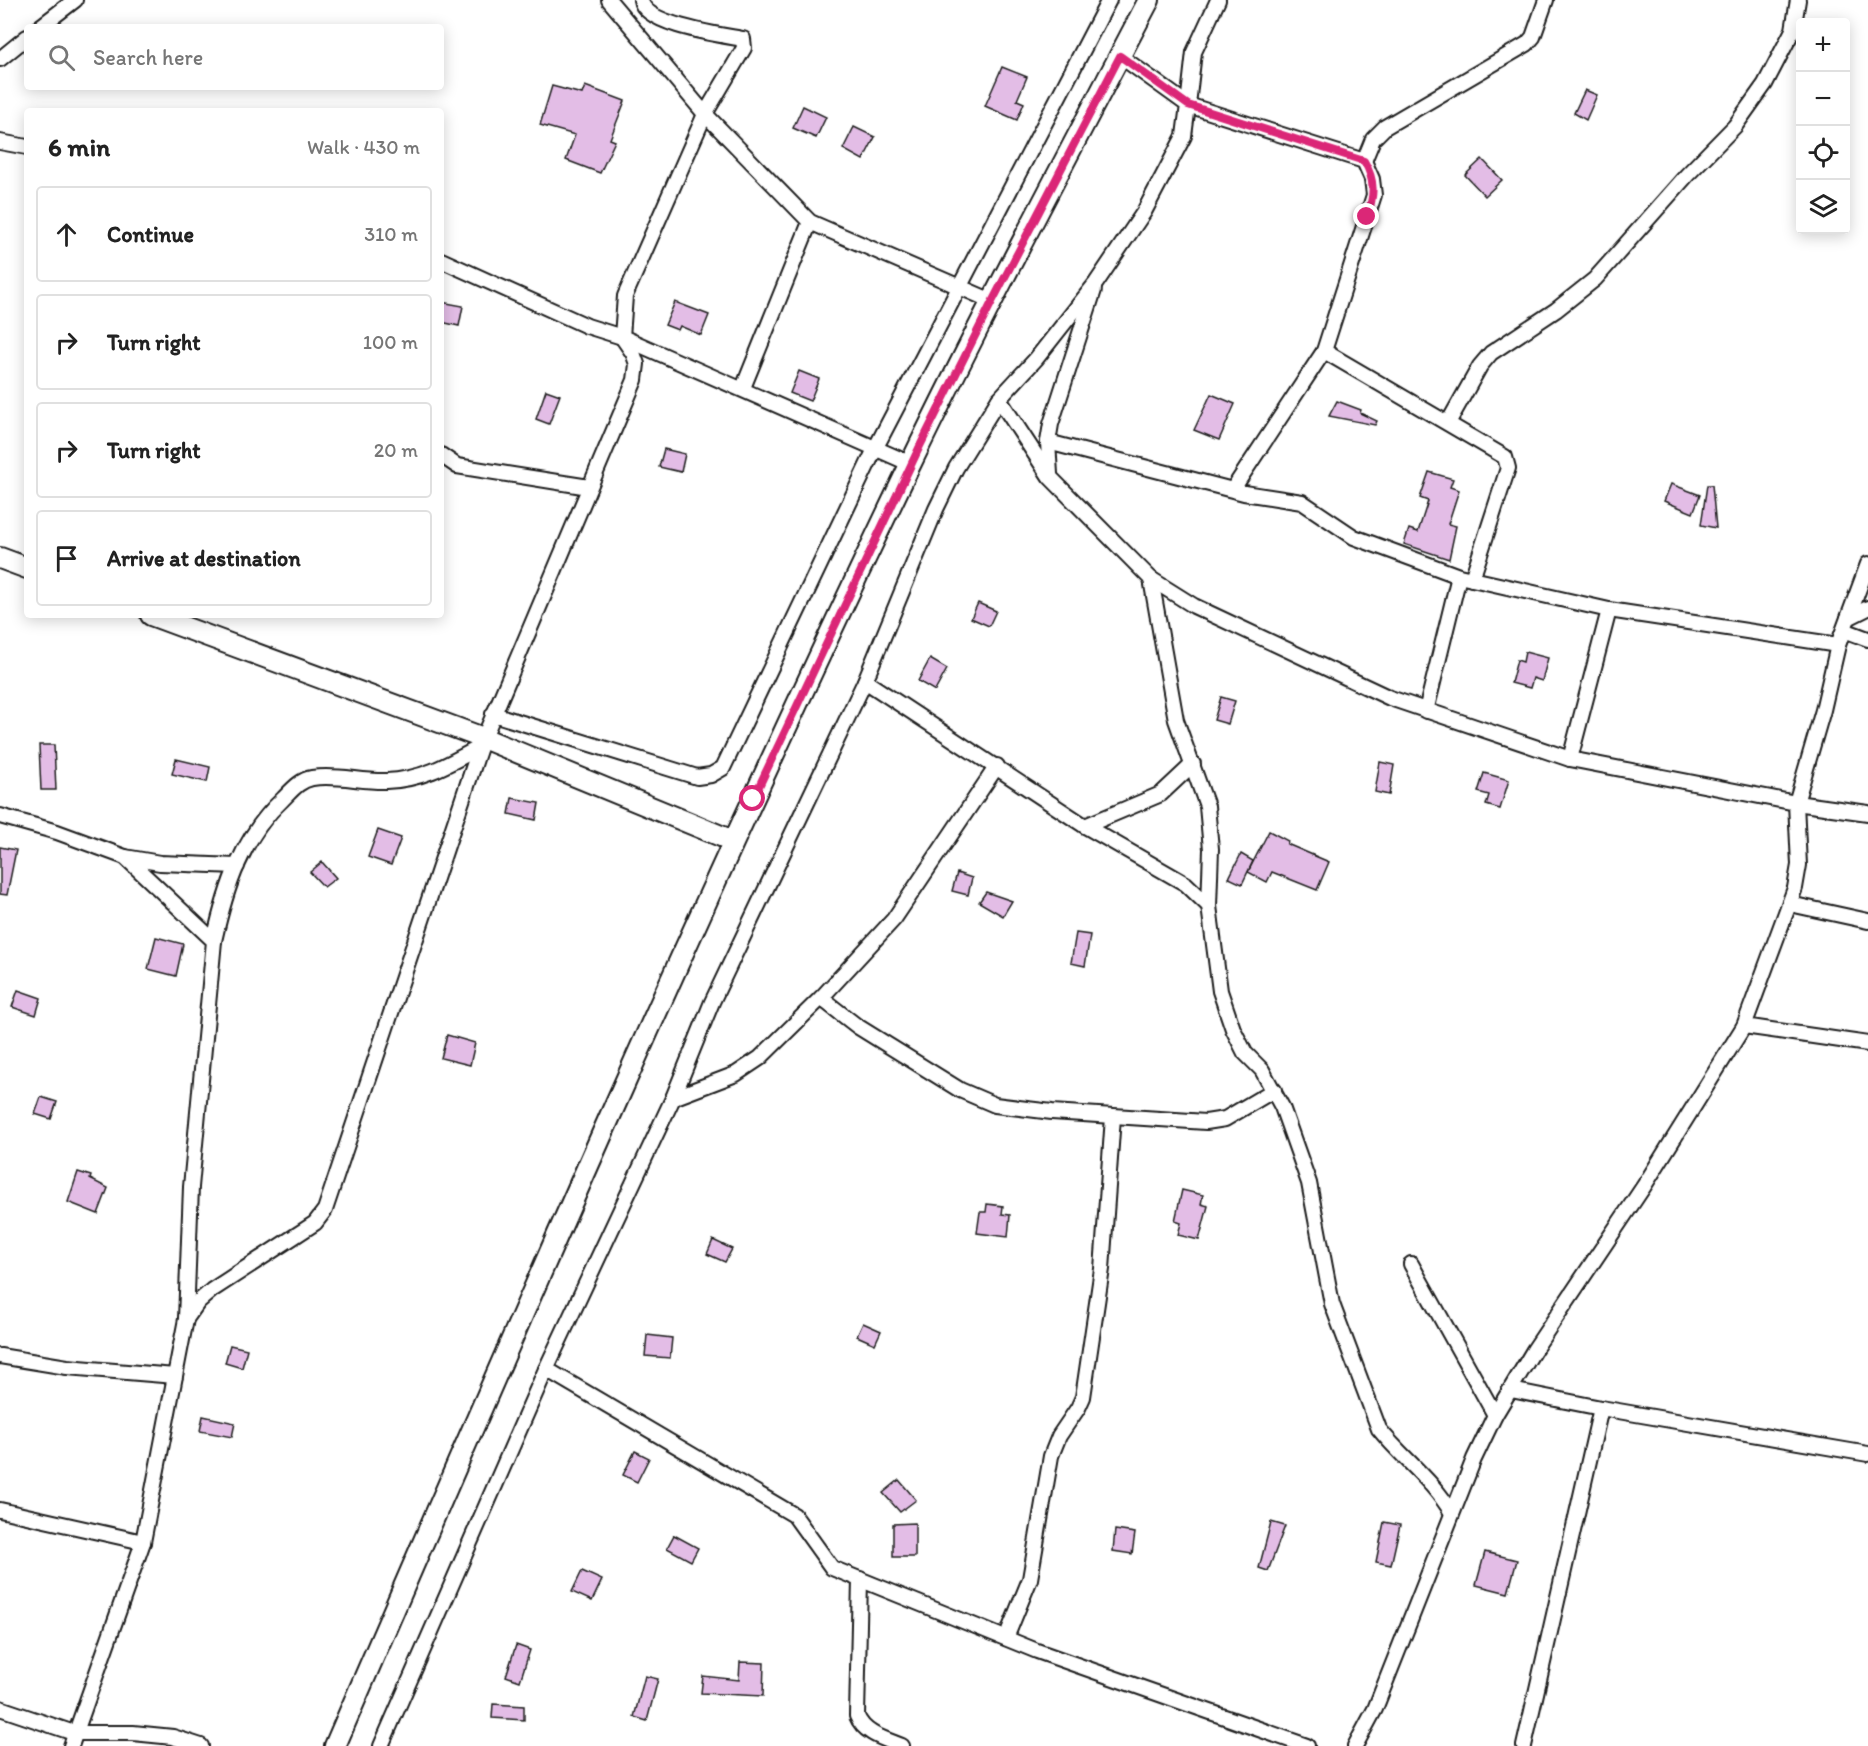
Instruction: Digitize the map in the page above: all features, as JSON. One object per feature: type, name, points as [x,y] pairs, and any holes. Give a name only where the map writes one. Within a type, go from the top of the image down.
[{"type":"main road","points":[[335,1746],[563,1220],[733,841],[911,464],[992,302],[1149,0]]},
{"type":"main road","points":[[0,558],[24,567]]},
{"type":"main road","points":[[159,618],[733,841]]},
{"type":"street","points":[[44,24],[75,0]]},
{"type":"street","points":[[609,0],[705,114],[810,222],[992,302]]},
{"type":"street","points":[[186,1319],[205,1296],[315,1223],[325,1210],[481,742],[637,371],[633,353],[622,337],[625,296],[705,114],[744,48],[743,39],[678,25],[646,10],[641,0]]},
{"type":"street","points":[[494,714],[697,777],[711,776],[723,768],[875,449],[961,288],[1108,0]]},
{"type":"street","points":[[381,1746],[546,1369],[673,1098],[712,1002],[865,681],[936,509],[956,468],[999,399],[1036,359],[1096,283],[1144,212],[1184,136],[1194,52],[1218,0]]},
{"type":"street","points":[[1233,489],[1324,351],[1374,195],[1372,179],[1364,161],[1373,139],[1385,127],[1527,44],[1533,37],[1546,0]]},
{"type":"street","points":[[1448,423],[1491,353],[1556,310],[1595,279],[1687,175],[1735,126],[1765,84],[1793,30],[1798,0]]},
{"type":"street","points":[[0,59],[24,39]]},
{"type":"street","points":[[1120,56],[1188,105],[1364,161]]},
{"type":"street","points":[[0,142],[24,146]]},
{"type":"street","points":[[743,388],[810,222]]},
{"type":"street","points":[[444,261],[587,326],[622,337],[743,388],[911,464]]},
{"type":"street","points":[[1050,477],[1048,442],[1096,283]]},
{"type":"street","points":[[1324,351],[1504,457],[1508,463],[1466,578],[1426,711]]},
{"type":"street","points":[[999,399],[1050,477],[1151,579],[1194,606],[1390,698],[1570,759],[1796,803],[1868,813]]},
{"type":"street","points":[[1048,442],[1244,493],[1302,502],[1354,537],[1466,578],[1609,610],[1838,645]]},
{"type":"street","points":[[444,457],[457,465],[589,487]]},
{"type":"street","points":[[1354,1746],[1375,1709],[1452,1513],[1495,1415],[1534,1350],[1644,1186],[1744,1026],[1790,904],[1799,865],[1796,803],[1823,710],[1838,645],[1868,564]]},
{"type":"street","points":[[1151,579],[1176,720],[1207,806],[1210,829],[1209,906],[1220,991],[1245,1053],[1262,1070],[1274,1090],[1309,1183],[1332,1304],[1379,1429],[1430,1480],[1452,1513]]},
{"type":"street","points":[[1846,624],[1868,608]]},
{"type":"street","points":[[1570,759],[1609,610]]},
{"type":"street","points":[[1846,624],[1868,639]]},
{"type":"street","points":[[865,681],[1085,826],[1186,884],[1209,906]]},
{"type":"street","points":[[73,1739],[143,1542],[186,1319],[191,1186],[214,941],[237,866],[244,849],[264,816],[299,783],[311,778],[386,781],[415,778],[436,771],[481,742]]},
{"type":"street","points":[[1085,826],[1161,794],[1193,764]]},
{"type":"street","points":[[673,1098],[711,1085],[760,1058],[821,998],[894,919],[997,766]]},
{"type":"street","points":[[0,816],[57,832],[125,857],[160,863],[237,866]]},
{"type":"street","points":[[125,857],[214,941]]},
{"type":"street","points":[[1790,904],[1868,921]]},
{"type":"street","points":[[821,998],[857,1026],[960,1090],[995,1105],[1113,1117],[1206,1122],[1225,1119],[1274,1090]]},
{"type":"street","points":[[1744,1026],[1868,1044]]},
{"type":"street","points":[[1006,1638],[1030,1579],[1051,1456],[1059,1436],[1083,1396],[1102,1269],[1113,1117]]},
{"type":"street","points":[[1411,1264],[1495,1415]]},
{"type":"street","points":[[0,1356],[67,1367],[175,1376]]},
{"type":"street","points":[[546,1369],[794,1515],[832,1568],[1006,1638],[1307,1746]]},
{"type":"street","points":[[1511,1390],[1601,1408],[1868,1454]]},
{"type":"street","points":[[1524,1746],[1601,1408]]},
{"type":"street","points":[[0,1510],[143,1542]]},
{"type":"street","points":[[860,1579],[857,1716],[872,1734],[902,1746]]},
{"type":"street","points":[[0,1708],[73,1739],[133,1733],[173,1737],[201,1746]]},
{"type":"building","points":[[1002,67],[1027,77],[1017,100],[1024,103],[1017,120],[985,106]]},
{"type":"building","points":[[552,86],[582,94],[585,86],[625,101],[610,139],[615,141],[600,173],[566,160],[575,135],[540,125]]},
{"type":"building","points":[[1585,90],[1597,95],[1586,120],[1574,113]]},
{"type":"building","points":[[803,106],[826,117],[816,138],[793,128]]},
{"type":"building","points":[[854,127],[875,137],[863,160],[843,149]]},
{"type":"building","points":[[1482,159],[1502,180],[1485,196],[1465,175]]},
{"type":"building","points":[[675,302],[709,315],[701,335],[680,326],[678,330],[665,325]]},
{"type":"building","points":[[444,303],[463,306],[459,326],[444,323]]},
{"type":"building","points":[[799,371],[819,379],[810,401],[790,393]]},
{"type":"building","points":[[546,390],[560,395],[549,424],[536,419]]},
{"type":"building","points":[[1211,394],[1235,404],[1219,440],[1194,430]]},
{"type":"building","points":[[1337,401],[1361,410],[1360,413],[1377,421],[1375,425],[1329,416]]},
{"type":"building","points":[[664,449],[685,454],[681,472],[659,467]]},
{"type":"building","points":[[1429,472],[1453,479],[1450,487],[1459,490],[1448,524],[1456,526],[1449,559],[1404,544],[1409,529],[1418,532],[1428,501],[1420,498]]},
{"type":"building","points":[[1671,484],[1700,495],[1693,513],[1664,501]]},
{"type":"building","points":[[1707,485],[1712,485],[1716,528],[1701,525]]},
{"type":"building","points":[[978,603],[996,611],[989,626],[971,618]]},
{"type":"building","points":[[1525,652],[1548,658],[1542,681],[1533,678],[1530,688],[1511,683],[1517,660],[1523,662]]},
{"type":"building","points":[[930,659],[947,669],[935,691],[918,681]]},
{"type":"building","points":[[1221,697],[1235,701],[1228,724],[1214,720]]},
{"type":"building","points":[[39,745],[54,745],[56,790],[41,790]]},
{"type":"building","points":[[176,759],[210,767],[207,782],[172,774]]},
{"type":"building","points":[[1380,762],[1394,765],[1389,795],[1375,792]]},
{"type":"building","points":[[1484,773],[1509,780],[1500,809],[1486,805],[1489,795],[1478,792]]},
{"type":"building","points":[[512,798],[539,803],[536,820],[509,814]]},
{"type":"building","points":[[378,830],[401,838],[391,865],[368,857]]},
{"type":"building","points":[[1269,831],[1288,841],[1287,844],[1329,862],[1317,890],[1272,872],[1267,882],[1248,872]]},
{"type":"building","points":[[0,847],[16,850],[7,895],[0,894]]},
{"type":"building","points":[[1241,854],[1253,861],[1242,884],[1229,878]]},
{"type":"building","points":[[322,862],[336,878],[324,887],[310,872]]},
{"type":"building","points":[[957,873],[972,878],[968,895],[952,891]]},
{"type":"building","points":[[986,892],[1012,901],[1003,916],[979,902]]},
{"type":"building","points":[[1076,933],[1090,935],[1085,966],[1071,963]]},
{"type":"building","points":[[156,937],[183,944],[176,976],[148,969]]},
{"type":"building","points":[[18,990],[41,998],[36,1015],[12,1007]]},
{"type":"building","points":[[447,1035],[475,1043],[470,1065],[441,1058]]},
{"type":"building","points":[[41,1097],[57,1102],[51,1119],[35,1114]]},
{"type":"building","points":[[78,1172],[91,1176],[90,1179],[108,1188],[98,1214],[68,1202]]},
{"type":"building","points":[[1182,1190],[1203,1195],[1201,1204],[1208,1206],[1199,1240],[1178,1235],[1181,1223],[1175,1221]]},
{"type":"building","points":[[987,1204],[1003,1206],[1002,1214],[1010,1215],[1008,1237],[977,1233],[980,1212],[986,1212]]},
{"type":"building","points":[[713,1240],[732,1249],[725,1262],[707,1254]]},
{"type":"building","points":[[863,1323],[881,1331],[875,1344],[857,1336]]},
{"type":"building","points":[[647,1335],[672,1338],[670,1358],[645,1356]]},
{"type":"building","points":[[230,1345],[247,1349],[242,1368],[225,1363]]},
{"type":"building","points":[[203,1416],[235,1423],[232,1437],[200,1431]]},
{"type":"building","points":[[635,1451],[649,1458],[637,1482],[623,1475]]},
{"type":"building","points":[[899,1480],[916,1500],[900,1512],[883,1493]]},
{"type":"building","points":[[1271,1522],[1285,1526],[1268,1571],[1259,1568]]},
{"type":"building","points":[[1384,1522],[1400,1525],[1391,1565],[1376,1562]]},
{"type":"building","points":[[915,1523],[915,1557],[893,1557],[893,1524]]},
{"type":"building","points":[[1115,1530],[1135,1533],[1132,1554],[1113,1551]]},
{"type":"building","points":[[674,1535],[698,1548],[691,1561],[667,1548]]},
{"type":"building","points":[[1485,1552],[1517,1560],[1508,1593],[1476,1585]]},
{"type":"building","points":[[582,1571],[602,1580],[592,1601],[572,1592]]},
{"type":"building","points":[[516,1645],[530,1650],[520,1681],[506,1676]]},
{"type":"building","points":[[740,1662],[764,1663],[763,1696],[701,1693],[703,1676],[739,1680]]},
{"type":"building","points":[[645,1676],[658,1679],[647,1721],[634,1717]]},
{"type":"building","points":[[493,1704],[524,1706],[524,1720],[492,1718]]},
{"type":"route","points":[[753,799],[920,446],[1120,56],[1188,105],[1364,161],[1372,179],[1374,195],[1367,217]]}]
